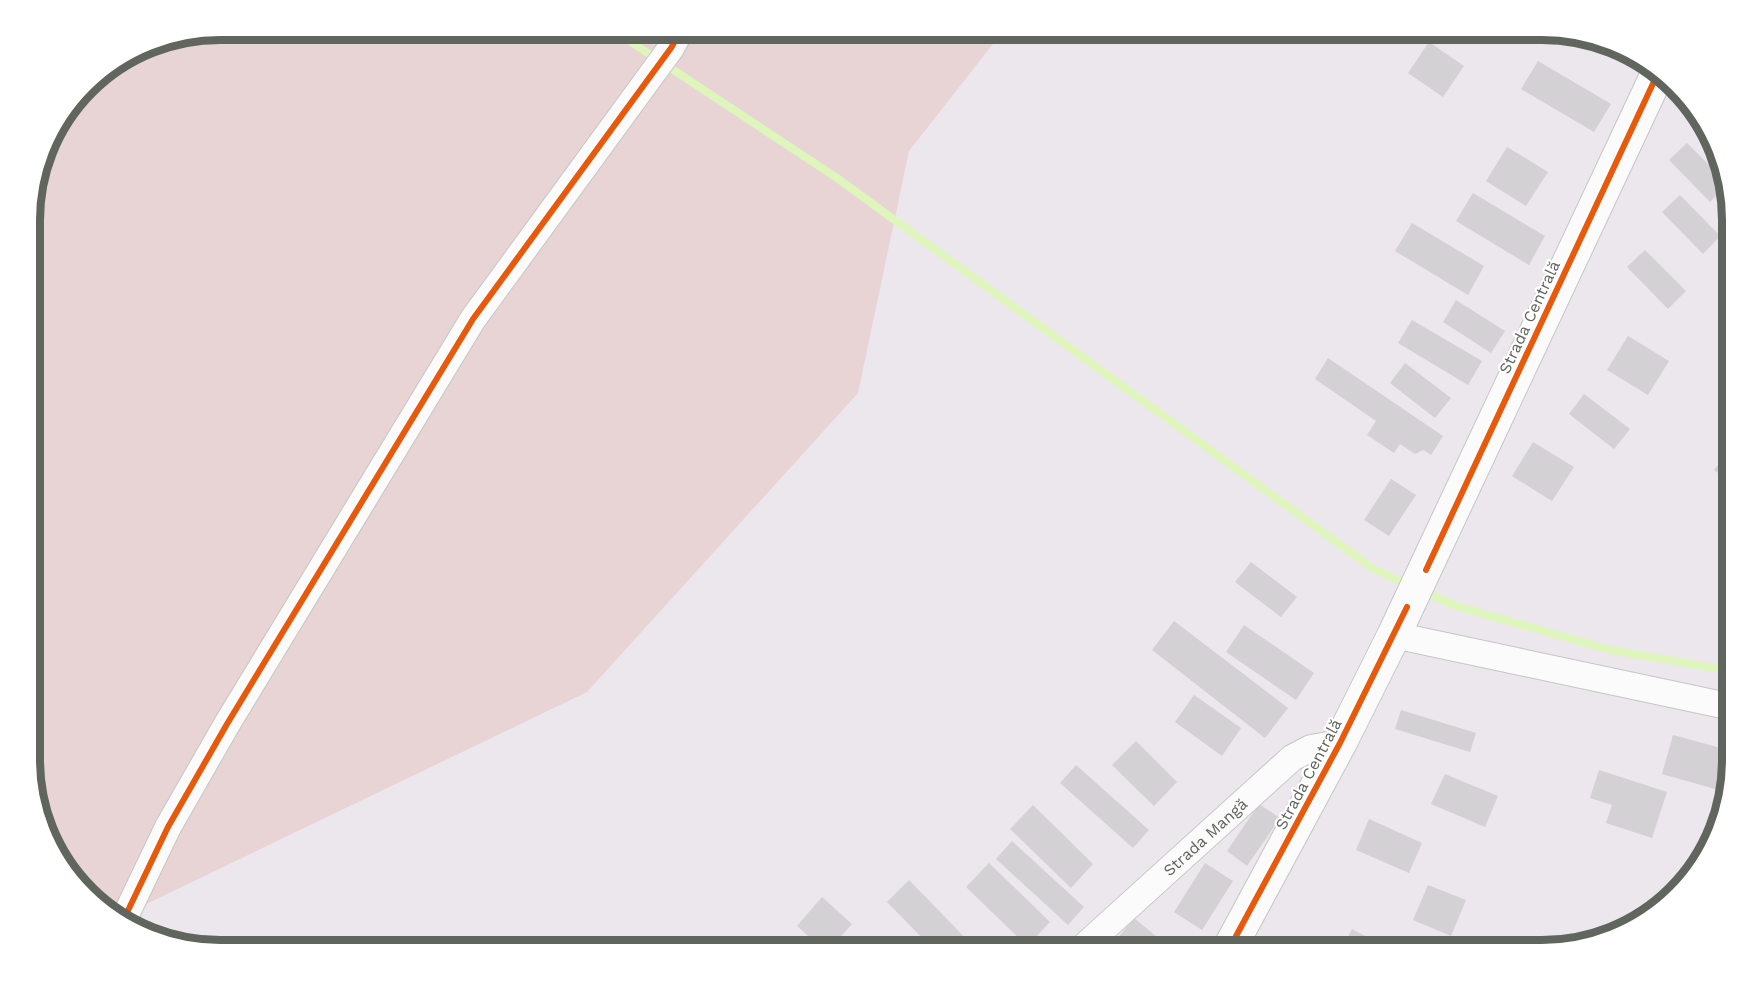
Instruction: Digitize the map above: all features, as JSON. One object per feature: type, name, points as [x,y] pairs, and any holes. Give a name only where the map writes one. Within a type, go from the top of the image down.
[{"type":"main road","name":"Strada Centrală","points":[[1234,940],[1340,743],[1426,570],[1654,81]]},
{"type":"street","points":[[126,914],[168,827],[227,724],[473,319],[675,41]]},
{"type":"street","points":[[1400,621],[1721,704]]},
{"type":"street","name":"Strada Mangă","points":[[1091,940],[1292,758],[1311,748],[1340,743]]},
{"type":"shaded area","points":[[996,40],[909,151],[858,393],[587,692],[126,914],[102,896],[71,861],[54,829],[47,807],[40,760],[40,220],[47,174],[59,141],[71,120],[93,93],[120,71],[152,54],[185,44],[209,41]]},
{"type":"building","points":[[1429,42],[1464,66],[1443,97],[1408,73]]},
{"type":"building","points":[[1538,61],[1611,104],[1594,132],[1521,89]]},
{"type":"building","points":[[1687,143],[1714,170],[1719,193],[1710,202],[1669,160]]},
{"type":"building","points":[[1507,147],[1548,172],[1526,206],[1486,181]]},
{"type":"building","points":[[1473,193],[1545,236],[1529,265],[1456,221]]},
{"type":"building","points":[[1680,195],[1720,236],[1703,254],[1662,212]]},
{"type":"building","points":[[1412,223],[1484,266],[1468,295],[1395,251]]},
{"type":"building","points":[[1645,250],[1686,291],[1668,309],[1627,267]]},
{"type":"building","points":[[1456,300],[1505,331],[1491,353],[1443,322]]},
{"type":"building","points":[[1412,320],[1482,361],[1468,385],[1398,343]]},
{"type":"building","points":[[1628,336],[1669,361],[1648,395],[1607,370]]},
{"type":"building","points":[[1328,358],[1443,436],[1431,455],[1423,450],[1415,454],[1400,444],[1394,453],[1367,435],[1376,421],[1315,379]]},
{"type":"building","points":[[1405,363],[1451,398],[1435,418],[1390,383]]},
{"type":"building","points":[[1584,394],[1630,429],[1614,449],[1569,414]]},
{"type":"building","points":[[1533,442],[1574,467],[1552,501],[1512,476]]},
{"type":"building","points":[[1721,461],[1721,475],[1714,470]]},
{"type":"building","points":[[1391,479],[1416,495],[1389,536],[1364,520]]},
{"type":"building","points":[[1251,562],[1297,597],[1281,617],[1235,582]]},
{"type":"building","points":[[1174,621],[1288,708],[1265,738],[1152,650]]},
{"type":"building","points":[[1244,625],[1314,673],[1296,700],[1226,652]]},
{"type":"building","points":[[1194,695],[1241,728],[1222,756],[1175,722]]},
{"type":"building","points":[[1401,710],[1476,733],[1470,752],[1395,729]]},
{"type":"building","points":[[1673,735],[1721,748],[1719,790],[1662,774]]},
{"type":"building","points":[[1136,741],[1177,782],[1154,806],[1112,765]]},
{"type":"building","points":[[1076,765],[1149,830],[1133,848],[1060,783]]},
{"type":"building","points":[[1599,770],[1667,792],[1652,838],[1606,823],[1612,805],[1590,798]]},
{"type":"building","points":[[1445,774],[1498,796],[1485,827],[1431,804]]},
{"type":"building","points":[[1259,804],[1280,818],[1247,866],[1227,851]]},
{"type":"building","points":[[1033,805],[1093,864],[1071,888],[1010,829]]},
{"type":"building","points":[[1369,819],[1422,843],[1409,873],[1356,850]]},
{"type":"building","points":[[1012,841],[1084,907],[1068,925],[996,859]]},
{"type":"building","points":[[989,863],[1050,922],[1033,940],[1021,940],[966,887]]},
{"type":"building","points":[[1205,863],[1233,881],[1202,930],[1174,912]]},
{"type":"building","points":[[909,880],[967,940],[924,940],[887,902]]},
{"type":"building","points":[[1428,885],[1466,900],[1451,936],[1413,920]]},
{"type":"building","points":[[822,897],[852,924],[838,940],[813,940],[797,926]]},
{"type":"building","points":[[1134,918],[1161,940],[1116,940]]},
{"type":"building","points":[[1352,929],[1373,940],[1346,940]]},
{"type":"waterway","points":[[629,41],[837,178],[1372,568],[1410,586]]},
{"type":"waterway","points":[[1422,591],[1456,606],[1610,650],[1721,669]]},
{"type":"cycle path","points":[[126,914],[168,827],[227,724],[473,319],[675,41]]},
{"type":"cycle path","points":[[1426,570],[1654,81]]},
{"type":"cycle path","points":[[1234,940],[1340,743],[1407,607]]}]
